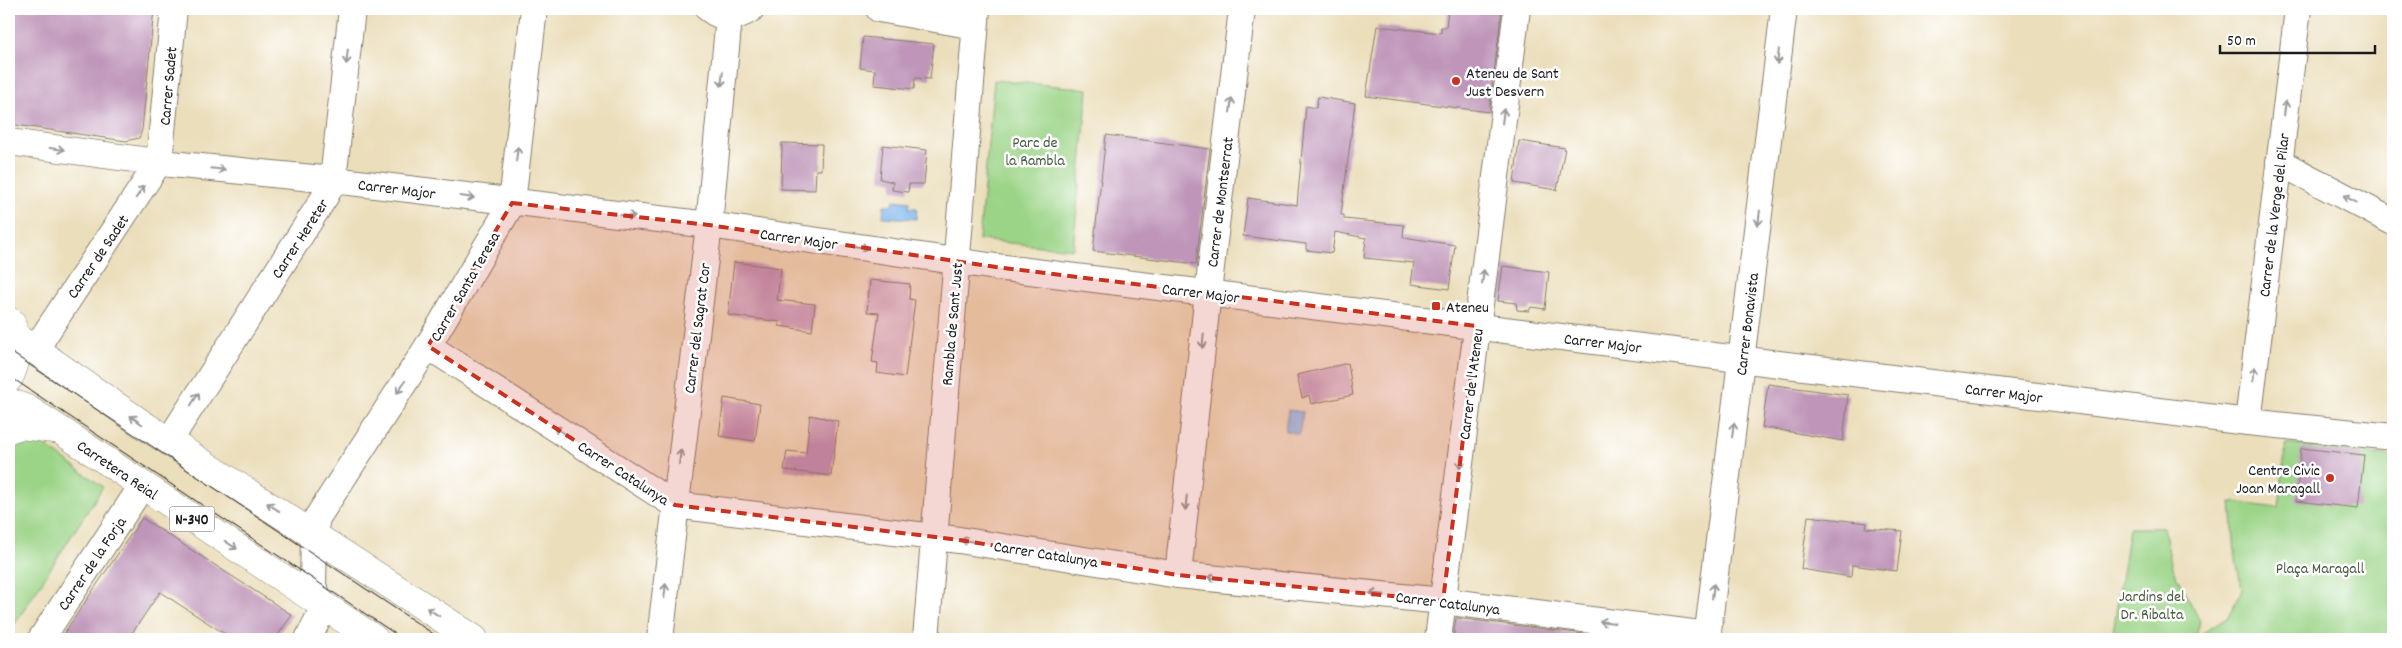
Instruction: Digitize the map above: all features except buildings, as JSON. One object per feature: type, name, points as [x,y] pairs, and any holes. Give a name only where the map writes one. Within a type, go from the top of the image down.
[{"type":"main road","points":[[12,327],[38,350],[169,441],[474,639]]},
{"type":"main road","points":[[9,378],[16,355],[12,327]]},
{"type":"main road","name":"Carretera Reial","points":[[9,402],[27,409],[60,430],[374,639]]},
{"type":"main road","points":[[9,429],[20,426],[60,430]]},
{"type":"street","name":"Carrer Sadet","points":[[160,162],[174,9]]},
{"type":"street","name":"Carrer Hereter","points":[[169,441],[326,196],[333,180],[352,9]]},
{"type":"street","name":"Carrer Santa Teresa","points":[[314,534],[317,518],[324,504],[428,346],[512,203],[534,9]]},
{"type":"street","points":[[879,9],[976,18]]},
{"type":"street","name":"Carrer de Montserrat","points":[[1178,575],[1208,292],[1242,9]]},
{"type":"street","name":"Carrer de l'Ateneu","points":[[1438,639],[1516,9]]},
{"type":"street","name":"Carrer Bonavista","points":[[1707,637],[1784,9]]},
{"type":"street","name":"Carrer de la Verge del Pilar","points":[[2248,422],[2298,9]]},
{"type":"street","name":"Carrer del Sagrat Cor","points":[[660,639],[674,505],[709,225],[729,12]]},
{"type":"street","name":"Rambla de Sant Just","points":[[926,639],[976,18]]},
{"type":"street","name":"Carrer Major","points":[[9,142],[160,162],[333,180],[512,203],[709,225],[996,267],[2248,422],[2393,437]]},
{"type":"street","name":"Carrer de Sadet","points":[[38,350],[44,336],[160,162]]},
{"type":"street","points":[[2279,162],[2393,222]]},
{"type":"street","name":"Carrer Catalunya","points":[[428,346],[674,505],[934,537],[1178,575],[1444,601],[1707,637]]},
{"type":"street","name":"Carrer de la Forja","points":[[41,639],[142,486]]},
{"type":"street","points":[[308,639],[324,607],[313,587],[314,534]]},
{"type":"highlighted area","points":[[512,203],[709,225],[996,267],[1477,326],[1443,601],[1178,575],[959,540],[675,505],[428,346]]},
{"type":"green space","name":"Parc de la Rambla","points":[[994,80],[1088,89],[1073,249],[979,240]]},
{"type":"green space","points":[[36,439],[103,487],[9,633],[9,443]]},
{"type":"green space","name":"Plaça Maragall","points":[[2286,443],[2393,457],[2393,639],[2112,639],[2129,528],[2164,528],[2172,568],[2200,621],[2196,637],[2227,618],[2242,590],[2235,554],[2231,502],[2279,508]]},
{"type":"water","points":[[894,200],[910,202],[909,208],[917,208],[916,219],[883,217],[884,205],[893,205]]},
{"type":"water","points":[[1288,410],[1303,412],[1299,434],[1285,431]]},
{"type":"tram line","points":[[9,351],[441,639]]},
{"type":"tram line","points":[[9,376],[403,639]]},
{"type":"place","name":"Ateneu de Sant Just Desvern","points":[[1456,81]]},
{"type":"place","name":"Ateneu","points":[[1436,306]]},
{"type":"place","name":"Centre Civic Joan Maragall","points":[[2330,478]]},
{"type":"park label","name":"Jardins del Dr. Ribalta","points":[[2152,604]]}]
